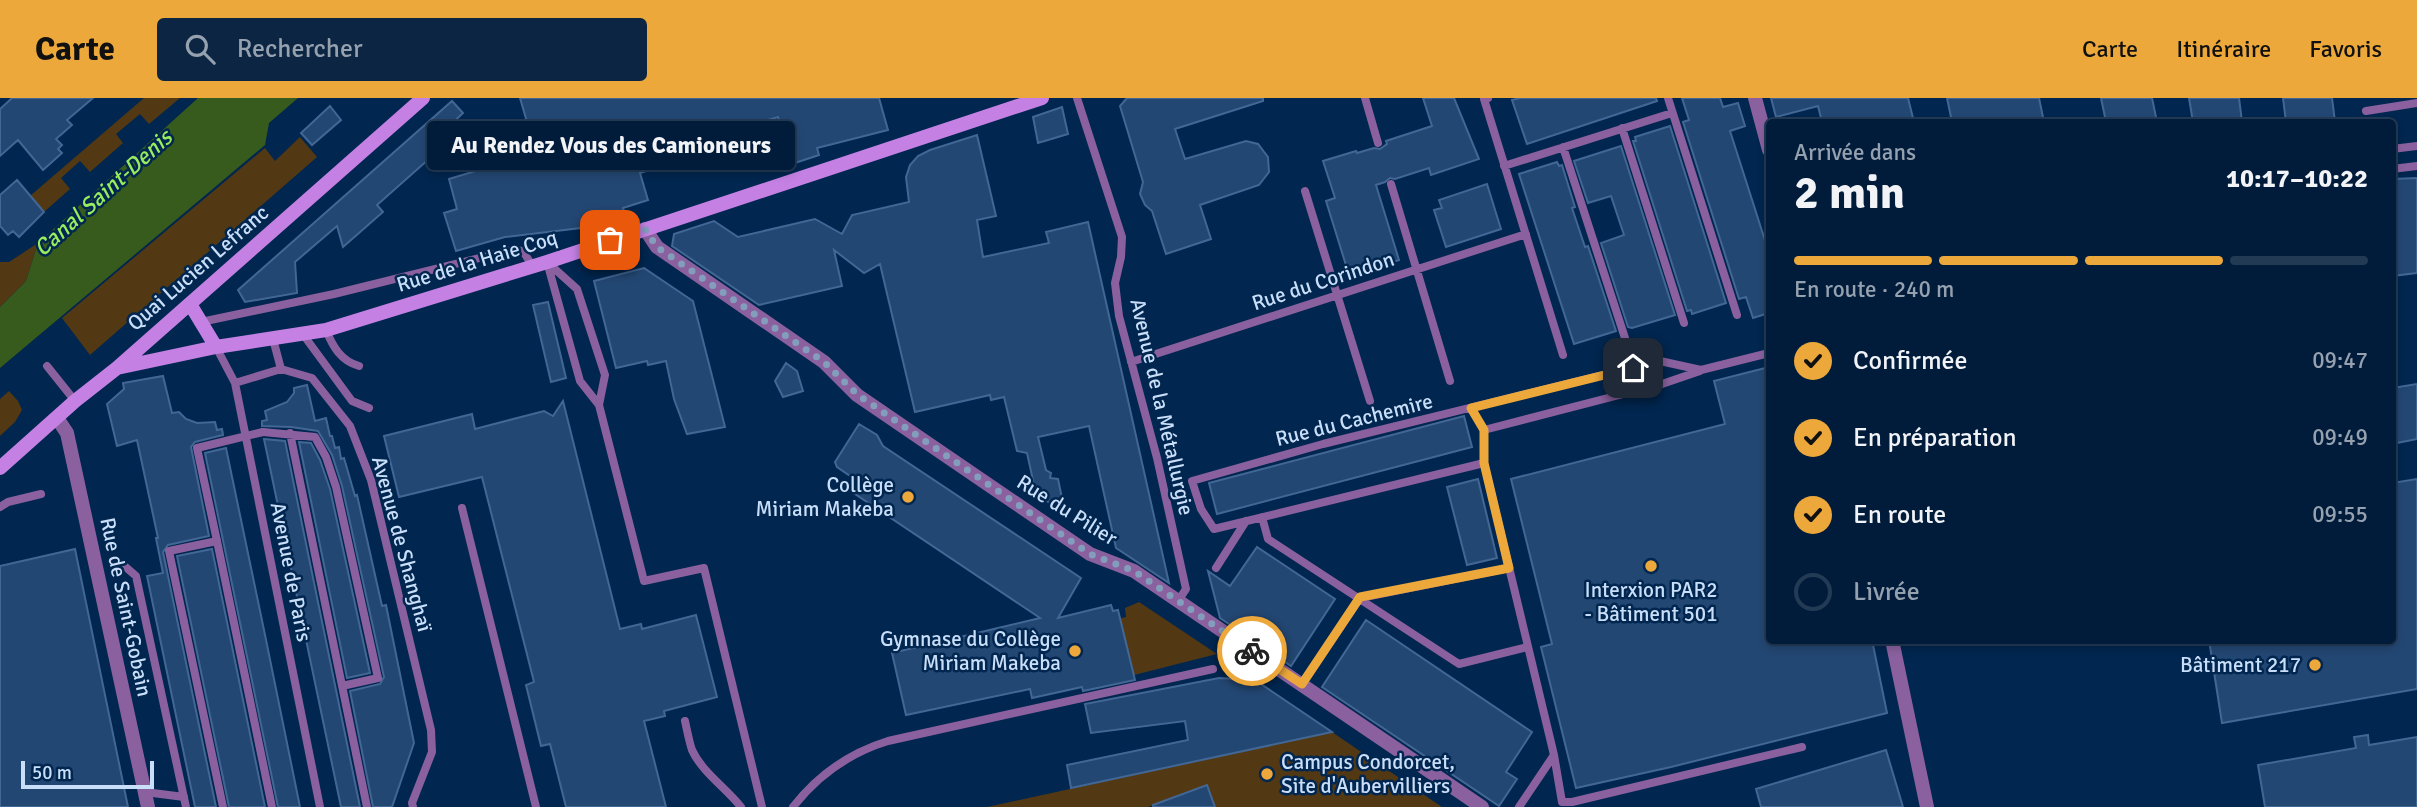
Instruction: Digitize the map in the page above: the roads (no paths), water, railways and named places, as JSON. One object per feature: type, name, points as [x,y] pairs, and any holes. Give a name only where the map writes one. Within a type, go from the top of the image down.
[{"type":"main road","name":"Quai Lucien Lefranc","points":[[0,468],[423,98]]},
{"type":"main road","name":"Rue de la Haie Coq","points":[[117,368],[216,347],[326,330],[540,265],[1042,98]]},
{"type":"main road","points":[[190,304],[216,347]]},
{"type":"street","points":[[1755,98],[1766,139]]},
{"type":"street","name":"Rue du Pilier","points":[[645,229],[657,247],[824,362],[858,395],[1090,554],[1134,571],[1482,807]]},
{"type":"street","name":"Rue de Saint-Gobain","points":[[57,418],[67,433],[148,807]]},
{"type":"street","points":[[1893,644],[1927,807]]},
{"type":"lane","name":"Avenue de la Métallurgie","points":[[1077,98],[1122,237],[1115,283],[1119,316],[1157,458],[1186,589],[1178,602]]},
{"type":"lane","points":[[1365,98],[1378,143]]},
{"type":"lane","points":[[1668,98],[1737,315]]},
{"type":"lane","points":[[1486,99],[1563,355]]},
{"type":"lane","points":[[2366,110],[2417,103]]},
{"type":"lane","points":[[1504,166],[1672,113]]},
{"type":"lane","points":[[1622,128],[1684,323]]},
{"type":"lane","points":[[2396,149],[2417,146]]},
{"type":"lane","points":[[1563,147],[1625,338]]},
{"type":"lane","points":[[2396,169],[2417,166]]},
{"type":"lane","points":[[1391,184],[1450,381]]},
{"type":"lane","points":[[1305,191],[1370,401]]},
{"type":"lane","name":"Rue du Corindon","points":[[1131,362],[1525,234]]},
{"type":"lane","points":[[201,322],[334,294],[512,250],[523,251],[577,289],[605,374],[600,405],[644,581],[704,568],[762,807]]},
{"type":"lane","points":[[540,265],[580,381],[600,405]]},
{"type":"lane","points":[[326,330],[332,346],[348,363],[359,366]]},
{"type":"lane","points":[[302,333],[352,401],[369,408]]},
{"type":"lane","points":[[235,383],[281,369],[273,339]]},
{"type":"lane","name":"Avenue de Paris","points":[[216,347],[235,383],[320,807]]},
{"type":"lane","name":"Rue du Cachemire","points":[[1245,521],[1214,529],[1201,509],[1192,481],[1323,444],[1660,362],[1701,370],[1766,354]]},
{"type":"lane","points":[[47,366],[75,401]]},
{"type":"lane","name":"Avenue de Shanghaï","points":[[281,369],[312,378],[350,426],[372,480],[431,730],[432,752],[412,803],[413,807]]},
{"type":"lane","points":[[1484,430],[1662,384],[1701,370]]},
{"type":"lane","points":[[1471,408],[1484,430],[1484,463],[1554,755],[1562,802],[1572,802],[1802,747]]},
{"type":"lane","points":[[272,807],[197,448],[263,432],[315,436],[326,457],[336,487],[378,678],[342,686]]},
{"type":"lane","points":[[290,433],[367,807]]},
{"type":"lane","points":[[1216,568],[1245,521],[1484,463]]},
{"type":"lane","points":[[0,507],[8,502],[41,494]]},
{"type":"lane","points":[[462,508],[536,807]]},
{"type":"lane","points":[[1262,517],[1268,539],[1460,664],[1528,647]]},
{"type":"lane","points":[[217,541],[169,551],[223,807]]},
{"type":"lane","points":[[121,563],[136,576],[186,807]]},
{"type":"lane","points":[[1302,684],[1360,597],[1509,568]]},
{"type":"lane","points":[[793,807],[806,790],[824,774],[866,748],[1213,668]]},
{"type":"lane","points":[[685,721],[692,750],[707,773],[727,790],[741,807]]},
{"type":"lane","points":[[1519,807],[1554,755]]},
{"type":"lane","points":[[145,792],[184,797]]},
{"type":"water","name":"Canal Saint-Denis","points":[[198,98],[298,98],[269,123],[265,145],[0,368],[0,307],[26,281],[38,243]]},
{"type":"place","name":"Au Rendez Vous des Camioneurs","points":[[610,240]]},
{"type":"place","name":"Collège Miriam Makeba","points":[[908,497]]},
{"type":"place","name":"Interxion PAR2 - Bâtiment 501","points":[[1651,566]]},
{"type":"place","name":"Gymnase du Collège Miriam Makeba","points":[[1075,651]]},
{"type":"place","name":"Bâtiment 217","points":[[2315,665]]},
{"type":"place","name":"Campus Condorcet, Site d'Aubervilliers","points":[[1267,774]]}]
